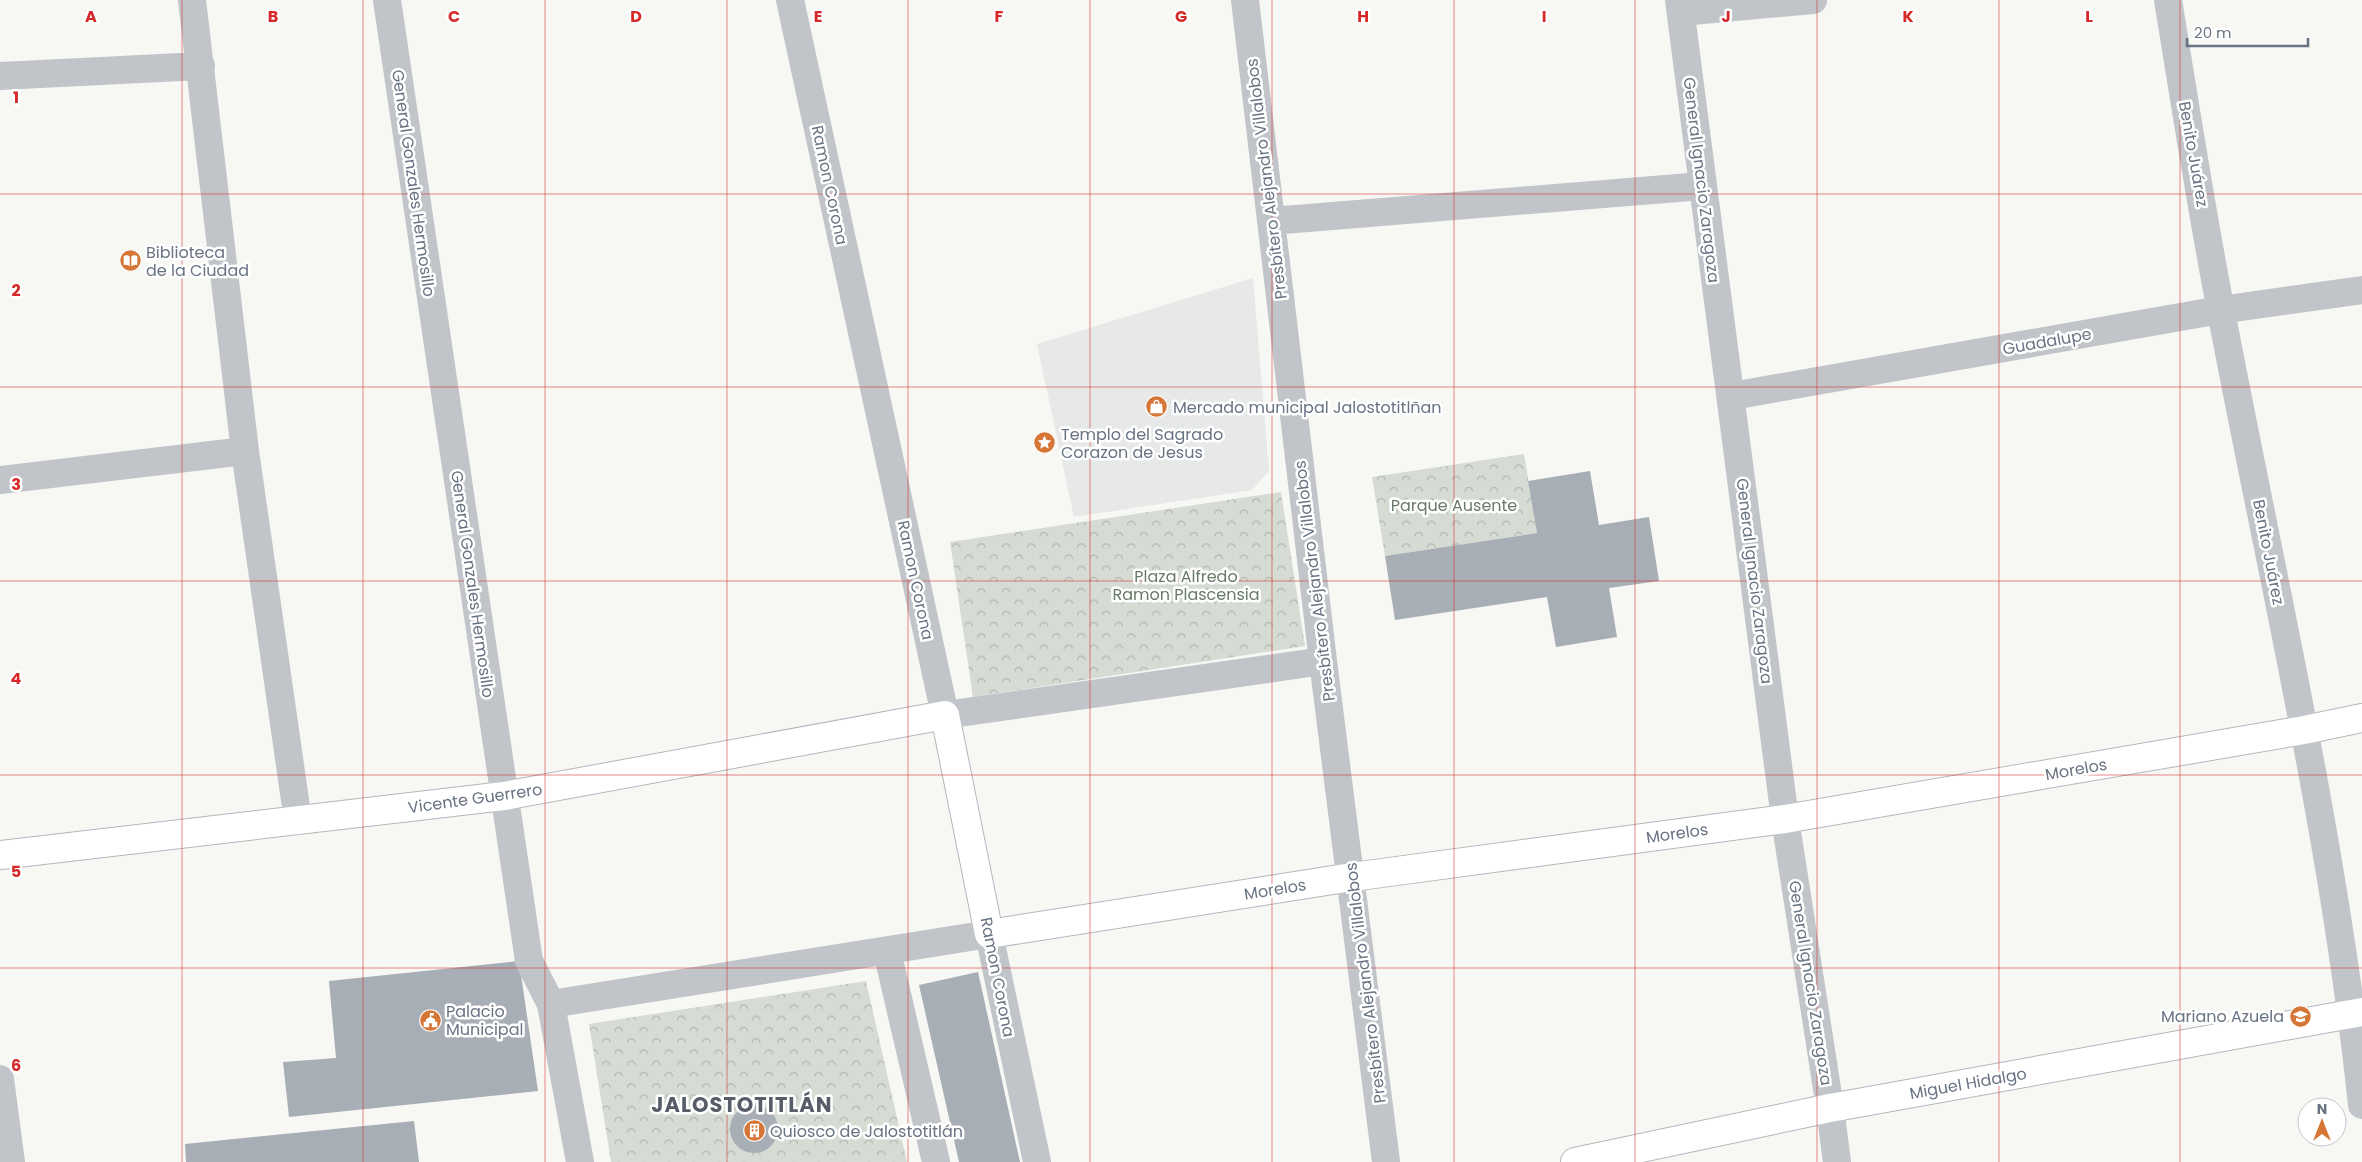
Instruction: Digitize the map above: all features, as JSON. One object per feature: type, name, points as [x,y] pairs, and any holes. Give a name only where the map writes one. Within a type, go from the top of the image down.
[{"type":"street","points":[[192,0],[245,450],[298,821]]},
{"type":"street","name":"General Gonzales Hermosillo","points":[[388,0],[529,961],[551,1004],[580,1162]]},
{"type":"street","name":"Ramon Corona","points":[[790,0],[945,715],[1036,1162]]},
{"type":"street","name":"Presbítero Alejandro Villalobos","points":[[1245,0],[1386,1162]]},
{"type":"street","points":[[1680,6],[1813,0]]},
{"type":"street","name":"Benito Juárez","points":[[2168,0],[2220,310],[2304,730],[2357,1013],[2362,1105]]},
{"type":"street","name":"General Ignacio Zaragoza","points":[[1680,6],[1702,186],[1732,396],[1785,819],[1837,1162]]},
{"type":"street","points":[[0,76],[201,66]]},
{"type":"street","points":[[1271,221],[1702,186]]},
{"type":"street","name":"Guadalupe","points":[[1732,396],[2220,310],[2362,290]]},
{"type":"street","points":[[0,480],[245,450]]},
{"type":"street","points":[[945,715],[1324,661]]},
{"type":"street","name":"Vicente Guerrero","points":[[5,854],[504,796],[945,715]]},
{"type":"street","name":"Morelos","points":[[989,934],[1352,877],[1785,819],[2304,730],[2362,718]]},
{"type":"street","points":[[551,1004],[989,934]]},
{"type":"street","points":[[887,951],[936,1162]]},
{"type":"street","name":"Miguel Hidalgo","points":[[1575,1162],[1830,1108],[2357,1013]]},
{"type":"street","points":[[0,1079],[11,1162]]},
{"type":"shaded area","name":"Mercado municipal Jalostotitlñan","points":[[1253,278],[1269,471],[1252,490],[1074,517],[1037,344]]},
{"type":"green space","name":"Parque Ausente","points":[[1524,454],[1537,533],[1385,556],[1372,477]]},
{"type":"green space","name":"Plaza Alfredo Ramon Plascensia","points":[[1281,492],[1305,646],[973,697],[950,542]]},
{"type":"green space","points":[[866,981],[907,1162],[611,1162],[589,1024]]},
{"type":"building","points":[[1590,471],[1599,525],[1649,517],[1659,581],[1609,588],[1617,637],[1556,647],[1547,597],[1395,620],[1385,556],[1537,533],[1528,481]]},
{"type":"building","name":"Palacio Municipal","points":[[519,961],[538,1091],[289,1117],[283,1062],[336,1058],[329,981]]},
{"type":"building","points":[[978,972],[1020,1162],[959,1162],[919,985]]},
{"type":"building","name":"Quiosco de Jalostotitlán","points":[[749,1105],[759,1105],[768,1109],[774,1115],[777,1120],[777,1138],[768,1149],[759,1153],[749,1153],[740,1149],[734,1143],[730,1134],[730,1124],[734,1115],[740,1109]]},
{"type":"building","points":[[414,1121],[419,1162],[186,1162],[185,1144]]},
{"type":"place","name":"Biblioteca de la Ciudad","points":[[130,261]]},
{"type":"place","name":"Mercado municipal Jalostotitlñan","points":[[1157,407]]},
{"type":"place","name":"Templo del Sagrado Corazon de Jesus","points":[[1045,443]]},
{"type":"place","name":"Mariano Azuela","points":[[2300,1016]]},
{"type":"place","name":"Palacio Municipal","points":[[430,1020]]},
{"type":"place","name":"Quiosco de Jalostotitlán","points":[[754,1131]]},
{"type":"district","name":"JALOSTOTITLÁN","points":[[742,1105]]}]
